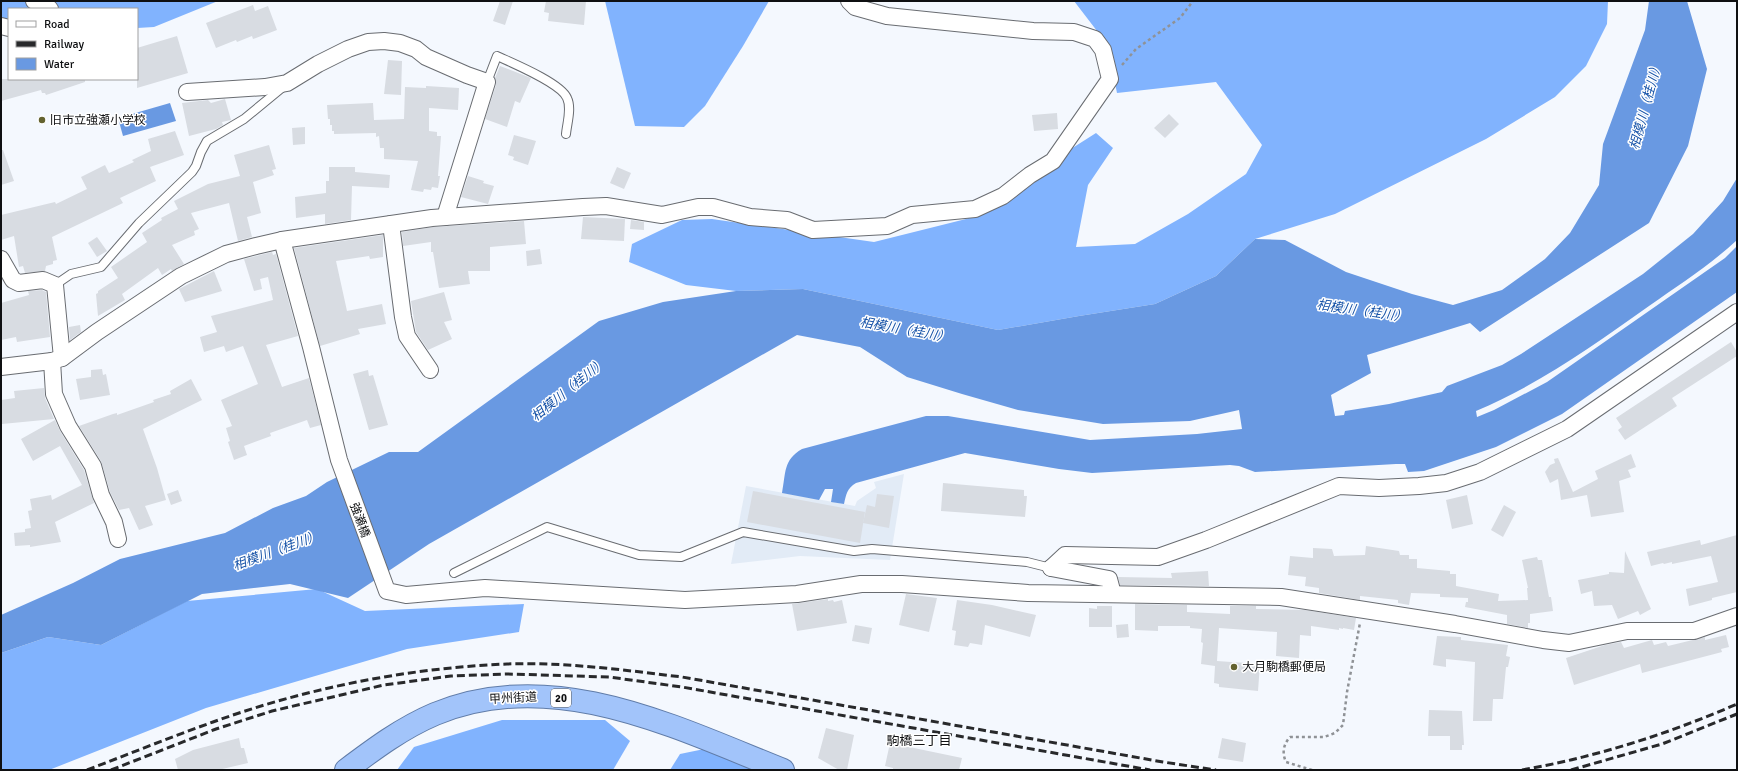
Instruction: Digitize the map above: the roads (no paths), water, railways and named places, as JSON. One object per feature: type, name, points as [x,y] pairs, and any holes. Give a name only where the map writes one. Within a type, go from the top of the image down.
[{"type":"highway","name":"甲州街道","points":[[346,770],[393,735],[435,714],[470,702],[510,696],[573,698],[608,706],[675,727],[783,770]]},
{"type":"street","points":[[34,1],[45,4],[49,8]]},
{"type":"street","points":[[1,367],[57,359],[181,276],[226,254],[282,240],[445,217],[606,206],[662,215],[698,206],[713,207],[750,217],[787,220],[813,230],[887,226],[912,215],[975,209],[1003,196],[1030,175],[1053,161],[1110,79],[1103,50],[1095,39],[1074,32],[1033,31],[887,16],[855,7],[849,1]]},
{"type":"street","points":[[187,92],[265,87],[287,83],[318,64],[348,49],[368,42],[384,41],[400,43],[416,49],[426,57],[487,82],[445,217]]},
{"type":"street","points":[[391,224],[403,317],[407,336],[430,370]]},
{"type":"street","name":"強瀬橋","points":[[282,240],[311,347],[338,460],[387,591],[406,595],[485,588],[685,600],[797,594],[861,584],[902,584],[1028,593],[1113,594]]},
{"type":"street","points":[[1,259],[13,280],[19,283],[43,280],[55,285],[57,359],[54,394],[68,426],[93,466],[101,496],[114,522],[118,540]]},
{"type":"street","points":[[1052,568],[1065,555],[1158,556],[1206,540],[1339,486],[1379,488],[1419,486],[1446,483],[1480,472],[1567,429],[1737,312]]},
{"type":"street","points":[[1052,568],[1108,579],[1113,594],[1281,597],[1568,643],[1628,631],[1694,631],[1737,616]]},
{"type":"lane","points":[[487,82],[497,56],[561,89],[567,97],[570,106],[566,134]]},
{"type":"lane","points":[[55,285],[71,274],[101,267],[138,223],[192,172],[207,141],[244,119],[287,83]]},
{"type":"lane","points":[[454,573],[547,527],[639,555],[681,557],[743,532],[854,551],[872,549],[1027,562],[1052,568]]},
{"type":"water","name":"相模川（桂川）","points":[[1649,1],[1687,1],[1707,69],[1688,146],[1649,223],[1480,332],[1470,323],[1367,355],[1371,373],[1331,395],[1335,416],[1344,415],[1345,411],[1389,404],[1442,392],[1447,386],[1502,365],[1521,354],[1643,274],[1693,234],[1723,201],[1737,178],[1737,240],[1694,274],[1565,363],[1499,401],[1476,411],[1477,417],[1494,410],[1547,382],[1725,258],[1737,246],[1737,292],[1562,414],[1496,447],[1424,471],[1408,472],[1405,464],[1396,464],[1255,472],[1239,466],[1230,465],[1092,473],[965,453],[856,483],[849,489],[844,504],[831,502],[833,489],[825,489],[819,500],[782,493],[788,462],[796,453],[802,449],[926,416],[948,416],[1090,440],[1197,434],[1242,429],[1239,410],[1190,421],[1103,424],[1018,410],[907,377],[860,347],[797,335],[429,544],[348,598],[290,584],[202,594],[101,645],[48,637],[1,653],[1,615],[73,583],[120,559],[225,533],[273,508],[306,496],[327,482],[389,452],[418,452],[599,321],[663,302],[736,291],[803,289],[998,330],[1155,304],[1216,276],[1255,239],[1285,240],[1346,272],[1412,294],[1453,305],[1502,290],[1545,259],[1570,233],[1599,185],[1603,144],[1645,30]]},
{"type":"water","points":[[170,103],[176,121],[123,136],[118,118]]},
{"type":"railway","points":[[87,770],[213,722],[285,699],[395,675],[470,666],[507,664],[551,664],[594,667],[682,677],[1163,762],[1216,770]]},
{"type":"railway","points":[[111,770],[216,729],[272,711],[384,685],[451,676],[508,674],[609,677],[682,687],[1150,770]]},
{"type":"railway","points":[[1522,770],[1550,765],[1658,735],[1737,704]]},
{"type":"railway","points":[[1571,770],[1662,744],[1737,714]]},
{"type":"place","name":"旧市立強瀬小学校","points":[[42,120]]},
{"type":"place","name":"大月駒橋郵便局","points":[[1234,667]]},
{"type":"district","name":"駒橋三丁目","points":[[919,740]]}]
